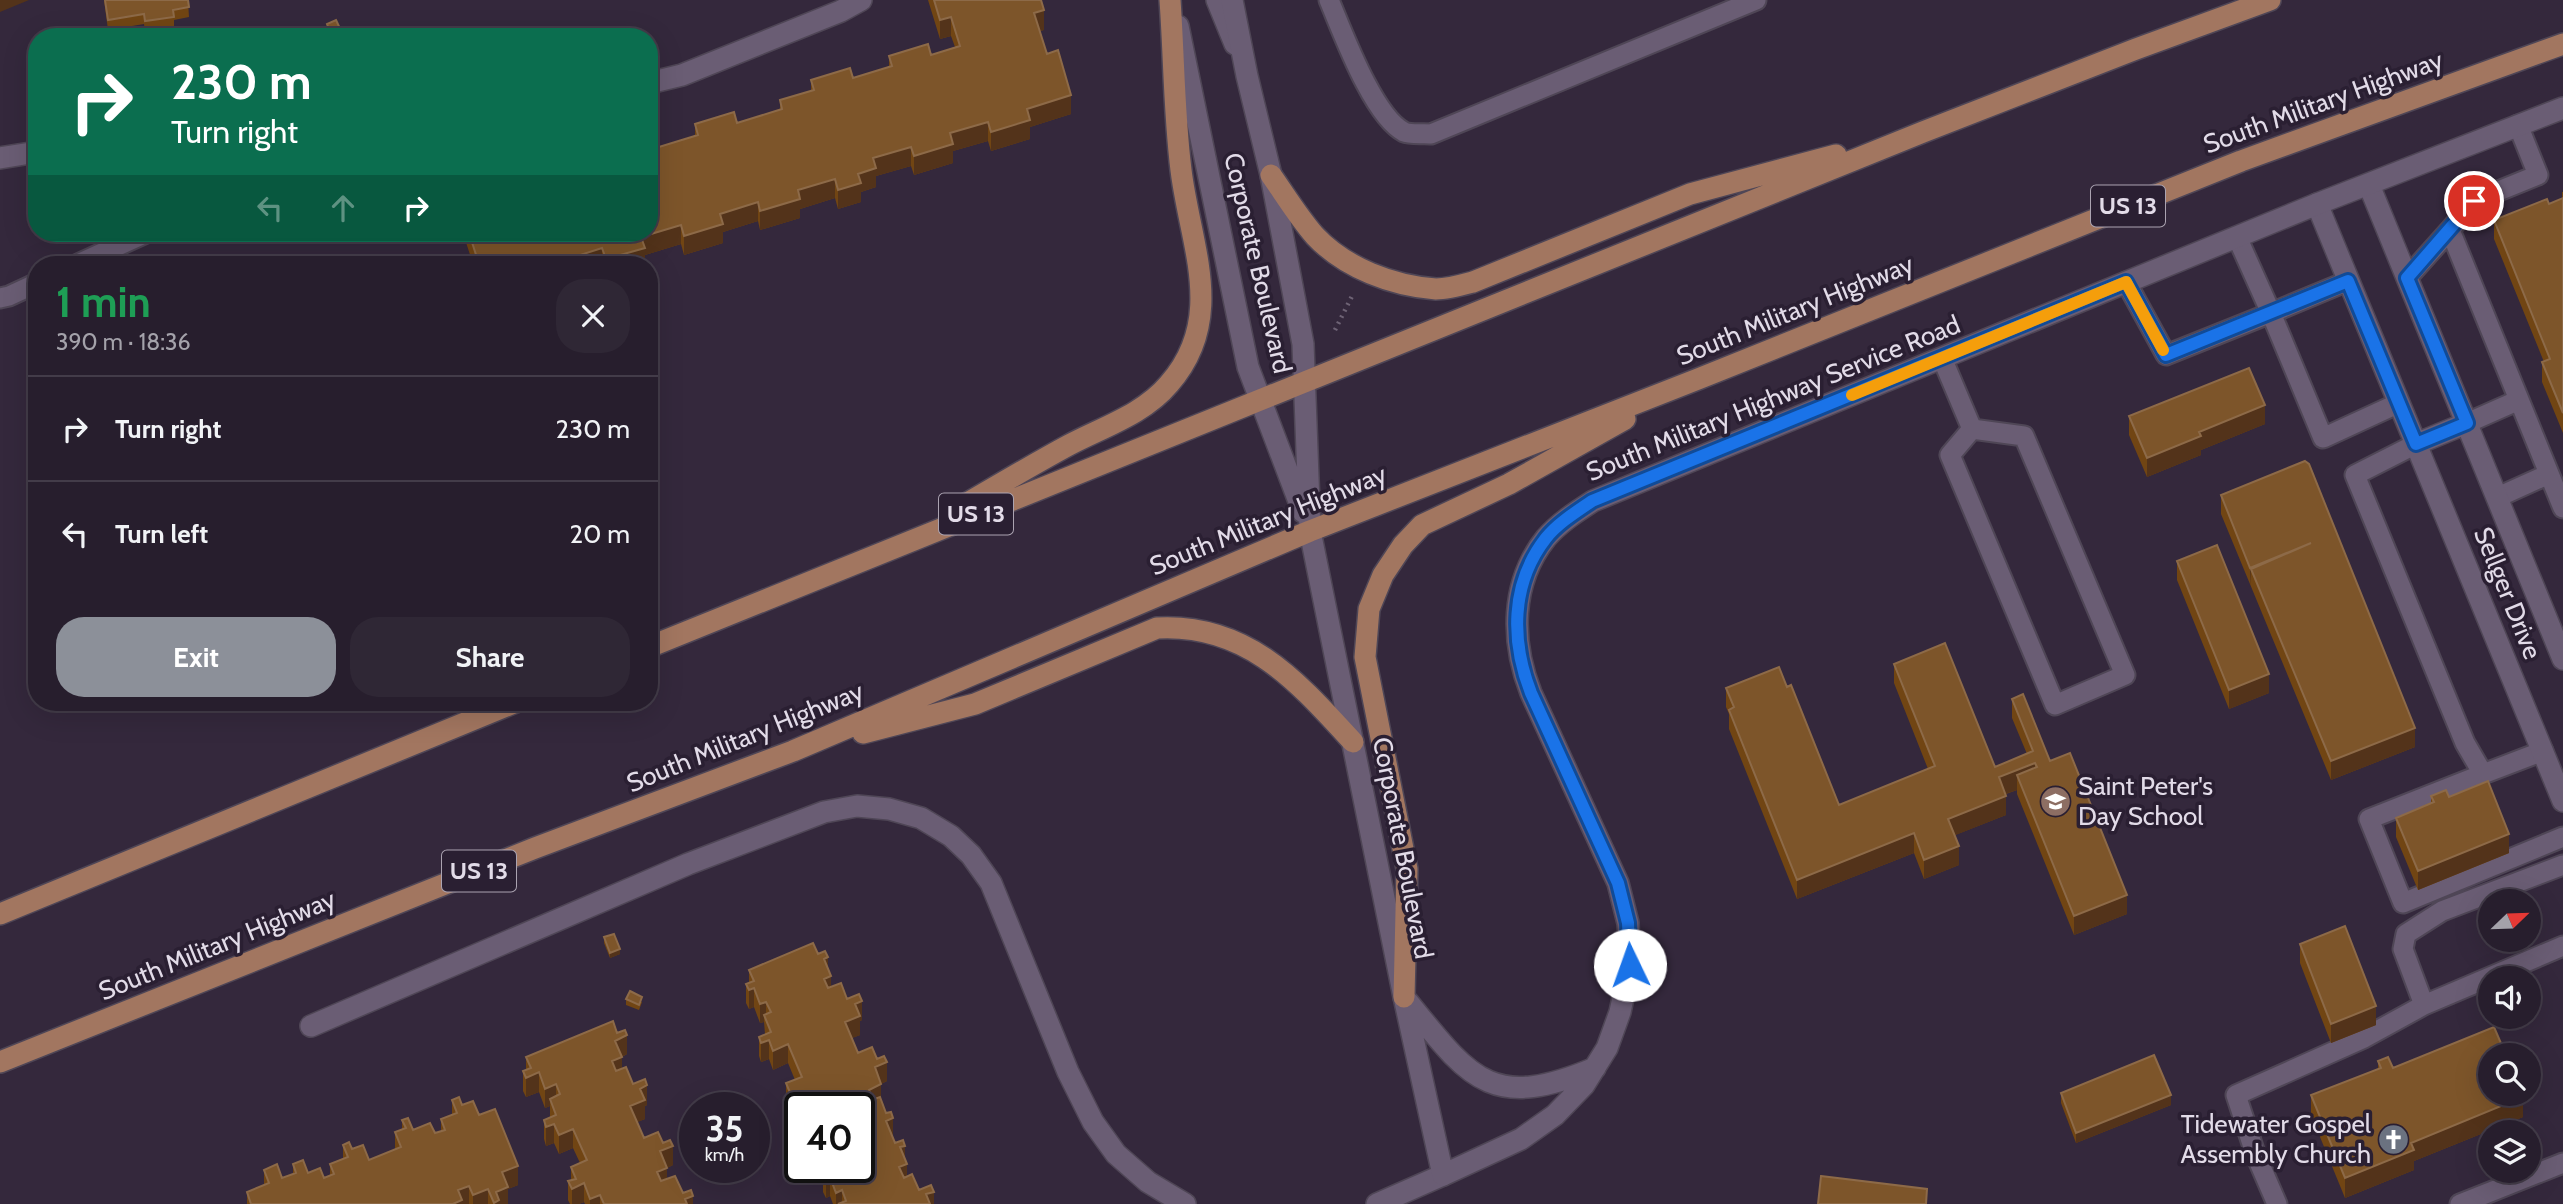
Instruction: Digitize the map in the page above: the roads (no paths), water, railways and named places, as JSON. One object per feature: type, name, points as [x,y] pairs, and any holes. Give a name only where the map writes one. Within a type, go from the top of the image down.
[{"type":"main road","points":[[887,549],[1069,445],[1134,413],[1169,385],[1195,343],[1200,321],[1202,285],[1181,170],[1171,0]]},
{"type":"main road","name":"US 13","points":[[658,643],[1923,132],[2270,0]]},
{"type":"main road","name":"South Military Highway","points":[[9,1058],[535,848],[793,751],[1310,531],[2241,161],[2563,44]]},
{"type":"main road","points":[[1271,175],[1315,236],[1341,258],[1364,271],[1396,281],[1438,289],[1473,282],[1690,194],[1923,132]]},
{"type":"main road","points":[[1404,997],[1407,869],[1365,657],[1369,609],[1383,575],[1403,545],[1422,525],[1509,484],[1698,379]]},
{"type":"main road","points":[[793,751],[975,704],[1157,628],[1183,626],[1246,646],[1277,666],[1306,691],[1353,742]]},
{"type":"main road","points":[[0,914],[494,711]]},
{"type":"street","points":[[658,81],[682,75],[841,11],[861,0]]},
{"type":"street","name":"Corporate Boulevard","points":[[1171,0],[1248,367],[1310,531],[1404,997],[1443,1175]]},
{"type":"street","points":[[1217,0],[1247,76]]},
{"type":"street","name":"Corporate Boulevard","points":[[1232,0],[1271,175],[1303,344],[1310,531]]},
{"type":"street","name":"South Military Highway Service Road","points":[[1377,1204],[1521,1139],[1555,1115],[1584,1085],[1595,1068],[1607,1048],[1620,1012],[1630,965],[1628,923],[1618,883],[1522,671],[1516,633],[1517,606],[1529,567],[1546,538],[1567,518],[1592,501],[2317,204],[2563,107]]},
{"type":"street","points":[[0,158],[28,153]]},
{"type":"street","name":"Sellger Drive","points":[[2368,185],[2560,644]]},
{"type":"street","name":"Sellger Drive","points":[[2317,204],[2563,799]]},
{"type":"street","points":[[2416,444],[2467,423]]},
{"type":"street","points":[[311,1026],[688,864],[824,812],[856,806],[889,809],[921,818],[951,836],[971,855],[991,883],[1068,1072],[1093,1122],[1116,1154],[1148,1182],[1185,1204]]},
{"type":"street","points":[[1404,997],[1457,1062],[1478,1077],[1503,1087],[1530,1088],[1565,1080],[1595,1068]]},
{"type":"lane","points":[[1329,0],[1346,42],[1382,112],[1405,132],[1431,134],[1756,0]]},
{"type":"lane","points":[[2407,278],[2474,201],[2538,175],[2518,125]]},
{"type":"lane","points":[[2450,230],[2563,508]]},
{"type":"lane","points":[[2237,237],[2323,438],[2399,403]]},
{"type":"lane","points":[[96,256],[126,242]]},
{"type":"lane","points":[[2126,282],[2166,355],[2348,281]]},
{"type":"lane","points":[[0,298],[28,287]]},
{"type":"lane","points":[[1942,358],[1972,429]]},
{"type":"lane","points":[[2467,423],[2519,400]]},
{"type":"lane","points":[[1972,429],[2024,436],[2125,675],[2055,705],[1950,455],[1972,429]]},
{"type":"lane","points":[[2416,444],[2355,475],[2465,743],[2483,774]]},
{"type":"lane","points":[[2498,497],[2549,474]]},
{"type":"lane","points":[[2543,751],[2369,819],[2403,903],[2563,837]]},
{"type":"lane","points":[[2424,1005],[2403,950],[2406,934],[2442,911],[2563,865]]},
{"type":"lane","points":[[2277,1204],[2255,1153],[2236,1095],[2364,1038],[2424,1005],[2563,946]]},
{"type":"lane","points":[[2460,1204],[2563,1163]]},
{"type":"place","name":"Saint Peter's Day School","points":[[2055,801]]},
{"type":"place","name":"Tidewater Gospel Assembly Church","points":[[2394,1139]]}]
